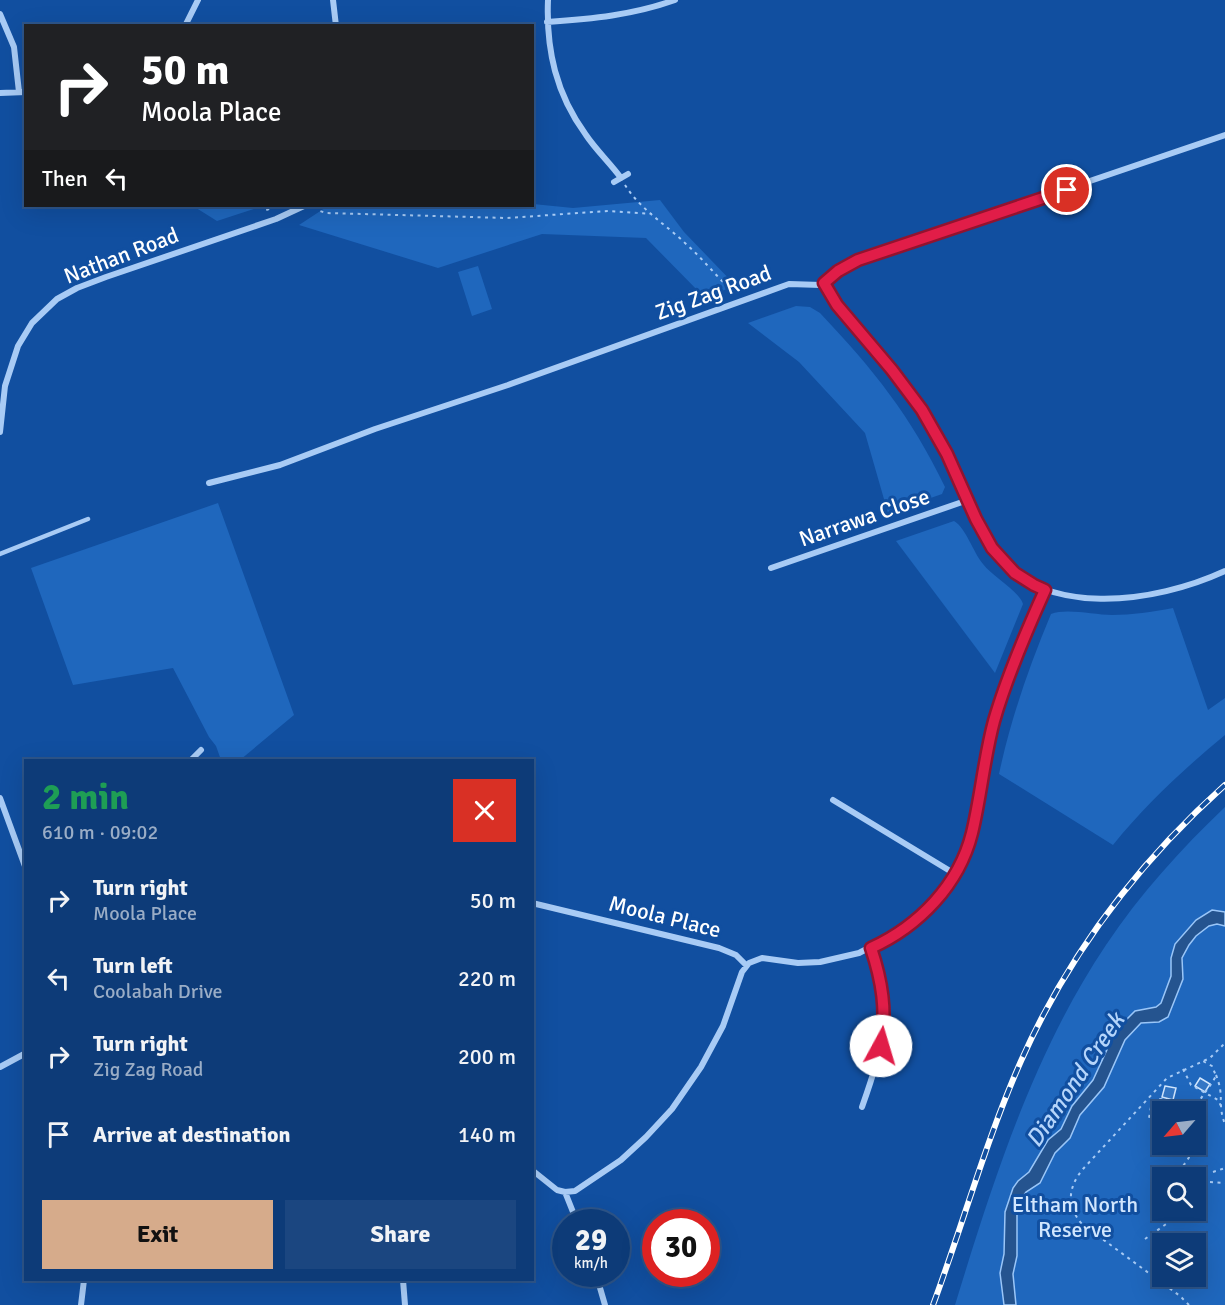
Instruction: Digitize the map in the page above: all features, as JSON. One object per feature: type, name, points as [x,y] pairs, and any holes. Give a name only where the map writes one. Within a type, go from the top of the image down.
[{"type":"street","points":[[186,24],[198,0]]},
{"type":"street","points":[[333,0],[336,24]]},
{"type":"street","points":[[548,0],[547,22],[552,63],[565,100],[585,134],[621,178]]},
{"type":"street","points":[[547,22],[614,16],[675,0]]},
{"type":"street","points":[[0,14],[14,47],[22,92],[0,93]]},
{"type":"street","points":[[1225,135],[858,260],[838,271],[824,283],[837,305],[892,370],[922,410],[947,454],[981,530],[998,557],[1024,580],[1045,590],[1063,594],[1094,597],[1144,595],[1188,586],[1225,571]]},
{"type":"street","points":[[614,182],[628,174]]},
{"type":"street","name":"Nathan Road","points":[[0,432],[5,386],[18,346],[32,323],[57,299],[88,284],[276,219],[302,207]]},
{"type":"street","name":"Zig Zag Road","points":[[209,483],[274,467],[741,299],[789,284],[824,283]]},
{"type":"street","name":"Narrawa Close","points":[[771,568],[968,500]]},
{"type":"street","points":[[534,1172],[553,1188],[566,1192],[581,1188],[621,1160],[646,1137],[672,1109],[701,1067],[716,1040],[746,965],[762,958],[798,963],[833,960],[871,948],[896,935],[935,902],[955,874],[972,833],[989,742],[999,704],[1016,656],[1045,590]]},
{"type":"street","points":[[194,759],[201,750]]},
{"type":"street","points":[[0,798],[24,864]]},
{"type":"street","points":[[833,800],[955,874]]},
{"type":"street","name":"Moola Place","points":[[534,903],[719,948],[736,955],[746,965]]},
{"type":"street","points":[[862,1107],[879,1057],[884,1022],[881,983],[871,948]]},
{"type":"street","points":[[0,1067],[24,1054]]},
{"type":"street","points":[[566,1192],[572,1209]]},
{"type":"street","points":[[81,1305],[84,1281]]},
{"type":"street","points":[[403,1281],[405,1305]]},
{"type":"street","points":[[600,1287],[605,1305]]},
{"type":"lane","points":[[0,554],[88,519]]},
{"type":"path","points":[[621,178],[635,199],[687,245],[711,272],[741,299]]},
{"type":"path","points":[[262,207],[266,210],[276,207]]},
{"type":"path","points":[[316,207],[324,213],[419,216],[523,218],[608,211],[652,214]]},
{"type":"path","points":[[1189,1305],[1082,1224],[1073,1211],[1070,1199],[1074,1182],[1090,1160],[1157,1088],[1169,1076],[1213,1055],[1225,1043]]},
{"type":"path","points":[[1203,1061],[1212,1066],[1224,1094],[1222,1108]]},
{"type":"path","points":[[1183,1069],[1191,1085],[1218,1100],[1225,1124]]},
{"type":"path","points":[[1199,1101],[1206,1094],[1215,1074]]},
{"type":"path","points":[[1152,1106],[1149,1118],[1152,1120]]},
{"type":"path","points":[[1213,1172],[1225,1168]]},
{"type":"path","points":[[1210,1182],[1225,1183]]},
{"type":"path","points":[[1145,1239],[1166,1226],[1170,1221]]},
{"type":"green space","points":[[660,200],[684,232],[736,286],[704,297],[646,238],[542,234],[438,268],[299,225],[326,207],[534,207],[534,204],[573,208]]},
{"type":"green space","points":[[195,207],[260,207],[217,221]]},
{"type":"green space","points":[[478,266],[492,309],[472,316],[458,272]]},
{"type":"green space","points":[[796,306],[810,307],[820,313],[890,394],[932,461],[945,487],[942,494],[888,513],[865,433],[799,362],[748,323]]},
{"type":"green space","points":[[218,503],[294,715],[241,759],[221,759],[216,746],[173,668],[73,685],[31,568]]},
{"type":"green space","points":[[954,521],[962,529],[983,564],[1021,599],[1023,604],[995,673],[896,541]]},
{"type":"green space","points":[[1173,608],[1208,710],[1225,698],[1225,735],[1166,787],[1113,845],[999,774],[1009,733],[1035,653],[1051,614],[1073,612],[1120,615]]},
{"type":"green space","name":"Eltham North Reserve","points":[[1225,807],[1225,1305],[955,1305],[984,1212],[1017,1119],[1057,1030],[1080,987],[1119,926],[1177,856]]},
{"type":"shaded area","points":[[1212,910],[1225,912],[1225,926],[1217,924],[1209,926],[1189,945],[1182,958],[1183,979],[1168,1017],[1159,1022],[1141,1023],[1125,1040],[1104,1087],[1080,1115],[1070,1138],[1055,1153],[1040,1183],[1026,1192],[1021,1199],[1017,1210],[1017,1256],[1013,1274],[1016,1305],[1004,1305],[1000,1273],[1004,1254],[1005,1212],[1013,1188],[1029,1172],[1048,1140],[1061,1129],[1072,1106],[1093,1080],[1111,1041],[1126,1020],[1135,1011],[1156,1007],[1161,1003],[1171,976],[1171,958],[1175,944],[1196,920]]},
{"type":"building","points":[[1200,1078],[1210,1084],[1205,1092],[1195,1086]]},
{"type":"building","points":[[1165,1086],[1176,1088],[1173,1100],[1162,1097]]},
{"type":"railway","points":[[933,1305],[1008,1091],[1040,1022],[1061,984],[1108,912],[1135,878],[1163,846],[1225,785]]},
{"type":"route","points":[[881,1046],[884,1022],[883,994],[871,948],[891,938],[918,918],[935,902],[960,866],[972,833],[994,720],[1016,656],[1045,590],[1024,580],[998,557],[981,530],[947,454],[922,410],[892,370],[833,300],[824,283],[838,271],[858,260],[1067,190]]},
{"type":"water label","name":"Diamond Creek","points":[[1075,1080]]}]
